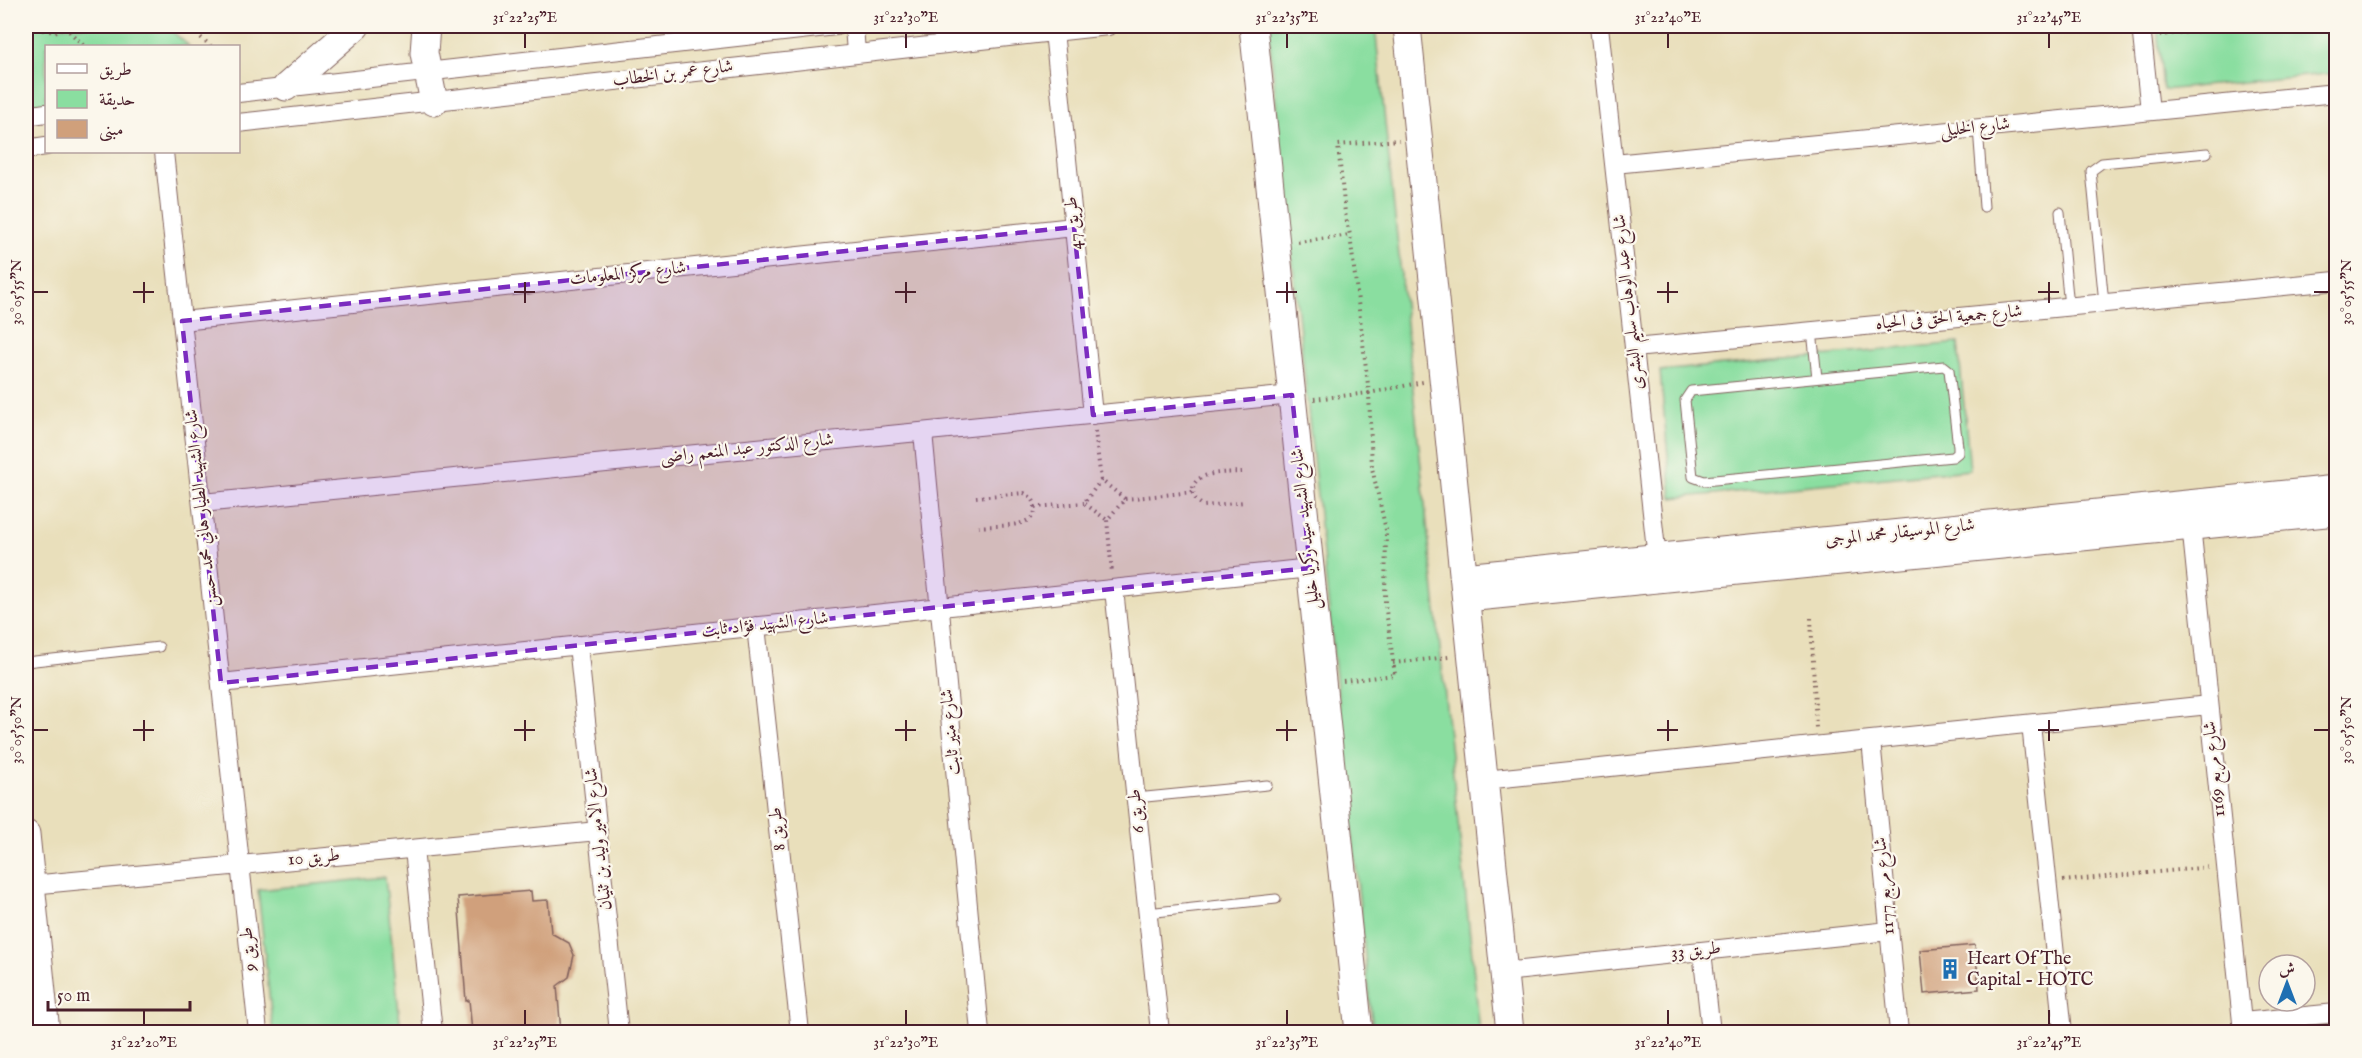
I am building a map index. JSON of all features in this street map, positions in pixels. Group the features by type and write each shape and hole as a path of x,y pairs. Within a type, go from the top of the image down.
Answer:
{"street":[{"path":"286,87 356,26"},
{"name":"شارع عمر بن الخطاب","path":"240,93 796,28 836,26"},
{"path":"854,26 856,52"},
{"name":"شارع عمر بن الخطاب","path":"240,123 856,52 1108,26"},
{"name":"شارع الشهيد سيد زكريا خليل","path":"1253,26 1359,1032"},
{"path":"1407,26 1510,1032"},
{"name":"شارع عبد الوهاب سليم البشرى","path":"1599,26 1658,568"},
{"path":"418,28 434,102"},
{"path":"796,28 798,59"},
{"name":"طريق 47","path":"1054,31 1094,415"},
{"path":"2141,31 2150,111"},
{"name":"شارع الخليلى","path":"1614,164 2337,93"},
{"path":"26,116 45,113"},
{"path":"26,149 45,146"},
{"name":"شارع الشهيد الطيار هاني محمد حسن","path":"164,153 241,865"},
{"name":"شارع مركز المعلومات","path":"182,321 1074,227"},
{"name":"شارع جمعية الحق فى الحياه","path":"1634,348 2337,281"},
{"name":"شارع الدكتور عبد المنعم راضى","path":"202,503 1094,415 1292,398"},
{"name":"شارع منير ثابت","path":"923,432 980,1032"},
{"name":"شارع الموسيقار محمد الموجى","path":"1465,587 2190,515 2337,489"},
{"name":"شارع الموسيقار محمد الموجى","path":"2190,515 2337,512"},
{"name":"شارع مربع 1169","path":"2190,515 2242,1027"},
{"name":"شارع الشهيد فؤاد ثابت","path":"221,683 1310,568"},
{"name":"طريق 6","path":"1114,589 1160,1032"},
{"name":"طريق 8","path":"756,626 800,1032"},
{"name":"شارع الامير وليد بن ثنيان","path":"578,645 620,1032"},
{"path":"1484,780 2209,705"},
{"path":"2031,724 2063,1032"},
{"name":"شارع مربع 1177","path":"1871,740 1899,1032"},
{"name":"طريق 10","path":"31,885 598,831"},
{"path":"26,834 46,1032"},
{"path":"414,849 434,1032"},
{"name":"طريق 9","path":"241,865 258,1032"},
{"name":"طريق 33","path":"1504,972 1889,930"},
{"path":"1702,951 1711,1032"},
{"path":"2242,1027 2337,1013"}],"lane":[{"path":"1978,128 1984,207"},
{"path":"2104,303 2091,171 2102,163 2207,153"},
{"path":"2060,212 2069,306"},
{"path":"1812,331 1817,378"},
{"path":"1947,367 1958,453 1950,458 1704,481 1693,477 1685,400 1688,393 1695,390 1817,378 1947,367"},
{"path":"26,662 159,647"},
{"path":"1136,798 1267,785"},
{"path":"1147,912 1276,899"}],"path":[{"path":"39,26 55,32 65,26 83,45"},
{"path":"187,26 210,45"},
{"path":"2141,31 2248,26"},
{"path":"1322,683 1395,675 1385,603 1386,530 1372,468 1369,393 1338,145 1419,138"},
{"path":"1276,244 1350,235"},
{"path":"1292,398 1369,393 1443,379"},
{"path":"1084,503 1101,480 1094,415"},
{"path":"1242,472 1202,476 1195,483 1193,492 1196,499 1204,506 1245,502"},
{"path":"1101,480 1125,499"},
{"path":"1114,589 1107,520 1125,499 1193,492"},
{"path":"975,497 1024,493 1033,500 1035,507 1033,516 1026,523 979,527"},
{"path":"1035,507 1084,503 1107,520"},
{"path":"1811,618 1816,746"},
{"path":"1393,663 1472,655"},
{"path":"2047,883 2224,866"}],"highlighted area":[{"path":"1074,227 1093,415 1292,395 1310,568 221,683 182,321"}],"green space":[{"path":"26,26 166,26 188,45 45,45 45,106 26,107"},
{"path":"1268,26 1375,26 1480,1032 1373,1032"},
{"path":"2157,26 2336,26 2336,73 2163,90"},
{"path":"1958,343 1970,470 1672,498 1660,371"},
{"path":"385,877 401,1032 273,1032 258,890"}],"building":[{"path":"531,891 532,901 548,900 551,933 569,943 574,955 569,977 557,986 561,1032 472,1032 469,1000 466,1001 458,897"},
{"name":"Heart Of The Capital - HOTC","path":"1975,945 1979,989 1924,994 1920,950"}],"place":[{"name":"Heart Of The Capital - HOTC","path":"1950,969"}]}
